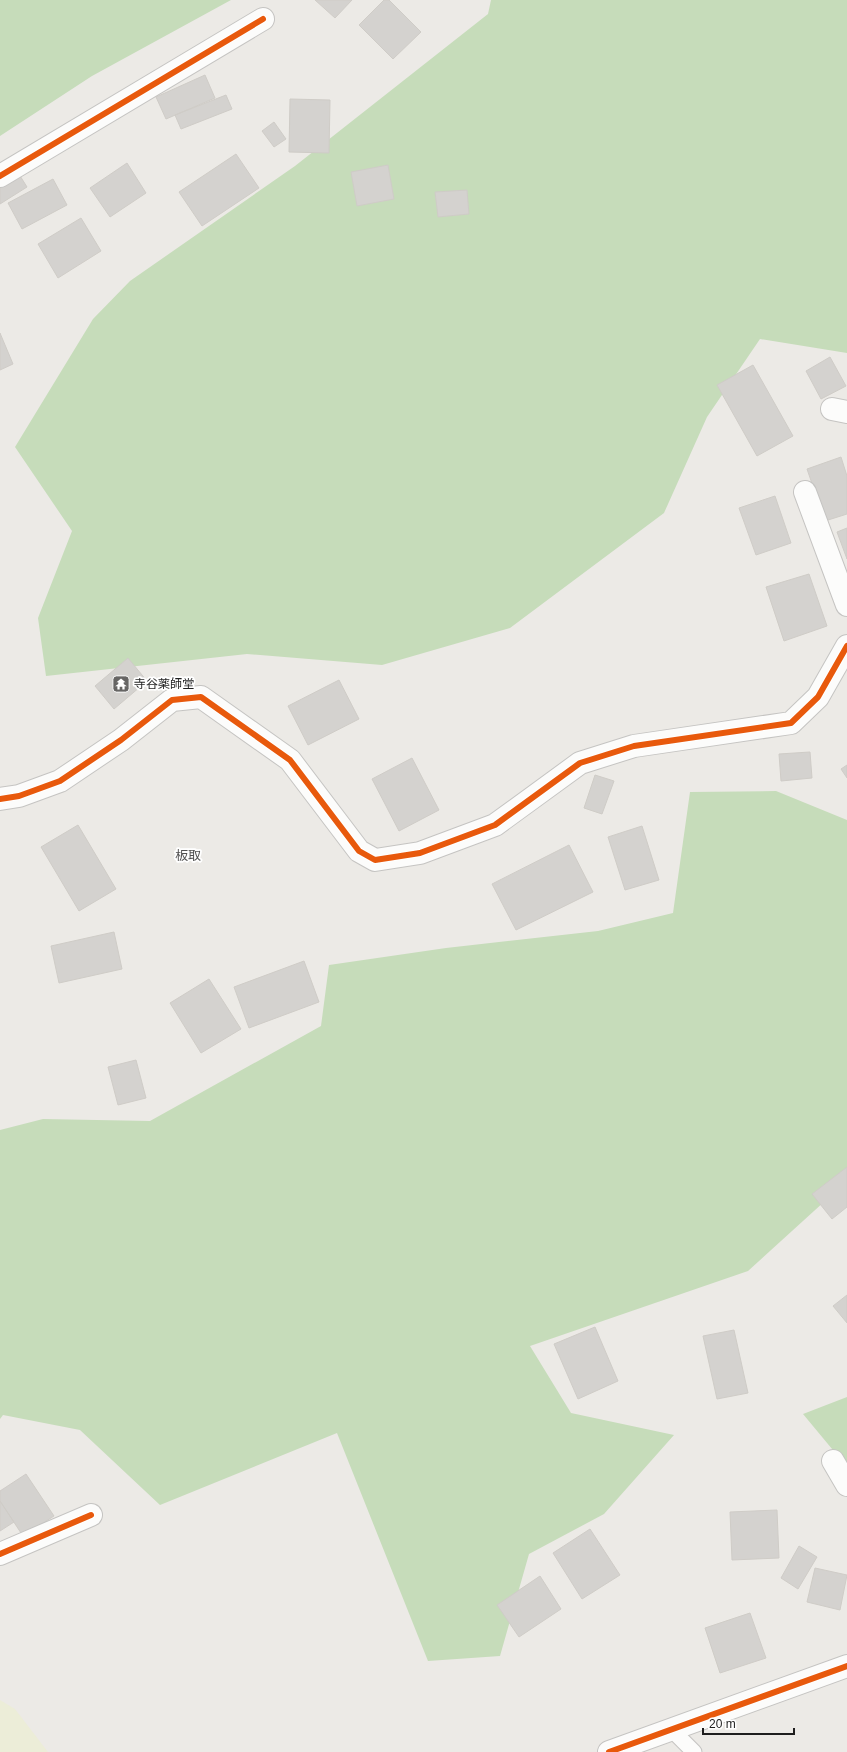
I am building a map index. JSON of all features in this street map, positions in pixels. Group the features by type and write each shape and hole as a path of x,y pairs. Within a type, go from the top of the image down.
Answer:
{"street":[{"path":"0,176 263,19"},
{"path":"805,492 847,605"},
{"path":"0,799 19,796 60,781 121,740 172,700 201,698 290,760 358,851 375,860 420,853 495,825 580,763 634,746 791,723 818,697 847,646"},
{"path":"832,1461 847,1486"},
{"path":"0,1554 91,1515"},
{"path":"609,1752 847,1666"}],"lane":[{"path":"671,1729 694,1752"}],"green space":[{"path":"0,0 231,0 92,76 0,136"},
{"path":"491,0 847,0 847,353 760,339 707,417 664,513 510,628 382,665 247,654 46,676 38,618 72,531 15,447 93,319 130,281 295,166 488,14"},
{"path":"776,791 847,820 847,1181 748,1271 530,1346 571,1413 674,1435 604,1514 529,1554 500,1656 428,1661 337,1433 160,1505 80,1430 3,1415 0,1419 0,1130 43,1119 150,1121 321,1026 329,965 446,948 598,931 673,913 690,792"},
{"path":"847,1397 847,1467 803,1414"},
{"path":"0,1700 15,1709 48,1752 0,1752"}],"building":[{"path":"315,0 352,0 335,18"},
{"path":"384,0 389,0 421,32 393,59 359,25"},
{"path":"205,75 215,98 166,119 156,97"},
{"path":"226,95 232,109 181,129 175,115"},
{"path":"290,99 330,100 329,153 289,152"},
{"path":"274,122 286,139 274,147 262,131"},
{"path":"236,154 259,188 202,226 179,192"},
{"path":"127,163 146,193 110,217 90,188"},
{"path":"388,165 394,199 357,206 351,172"},
{"path":"17,171 27,187 0,204 0,182"},
{"path":"53,179 67,205 22,229 8,203"},
{"path":"467,190 469,214 438,217 435,192"},
{"path":"81,218 101,251 58,278 38,244"},
{"path":"0,333 13,364 0,370"},
{"path":"830,357 846,386 821,399 806,371"},
{"path":"753,365 793,436 757,456 717,385"},
{"path":"841,457 847,476 847,514 825,521 807,469"},
{"path":"775,496 791,543 756,555 739,508"},
{"path":"847,528 847,559 837,532"},
{"path":"809,574 827,626 784,641 766,587"},
{"name":"寺谷薬師堂","path":"128,658 147,681 114,709 95,686"},
{"path":"339,680 359,719 308,745 288,706"},
{"path":"810,752 812,778 781,781 779,754"},
{"path":"412,758 439,810 399,831 372,779"},
{"path":"847,765 847,778 841,769"},
{"path":"595,775 614,781 602,814 584,808"},
{"path":"78,825 116,889 79,911 41,847"},
{"path":"642,826 659,880 625,890 608,837"},
{"path":"569,845 593,892 516,930 492,884"},
{"path":"114,932 122,969 59,983 51,946"},
{"path":"304,961 319,1002 249,1028 234,987"},
{"path":"209,979 241,1029 201,1053 170,1003"},
{"path":"136,1060 146,1098 118,1105 108,1067"},
{"path":"847,1167 847,1207 832,1219 812,1194"},
{"path":"847,1295 847,1323 833,1306"},
{"path":"595,1327 618,1381 578,1399 554,1344"},
{"path":"734,1330 748,1393 717,1399 703,1336"},
{"path":"26,1474 54,1516 23,1536 0,1501 0,1491"},
{"path":"0,1501 14,1522 0,1531"},
{"path":"777,1510 779,1558 732,1560 730,1512"},
{"path":"590,1529 620,1575 582,1599 553,1553"},
{"path":"799,1546 817,1557 798,1589 781,1578"},
{"path":"815,1568 847,1575 840,1610 807,1602"},
{"path":"540,1576 561,1609 519,1637 497,1605"},
{"path":"750,1613 766,1658 720,1673 705,1628"}],"cycle path":[{"path":"0,176 263,19"},
{"path":"0,799 19,796 60,781 121,740 172,700 201,697 290,760 359,851 375,860 420,853 495,825 580,763 634,746 791,723 818,697 847,646"},
{"path":"0,1554 91,1515"},
{"path":"609,1752 847,1666"}],"place":[{"name":"寺谷薬師堂","path":"121,684"}],"district":[{"name":"板取","path":"188,855"}]}
